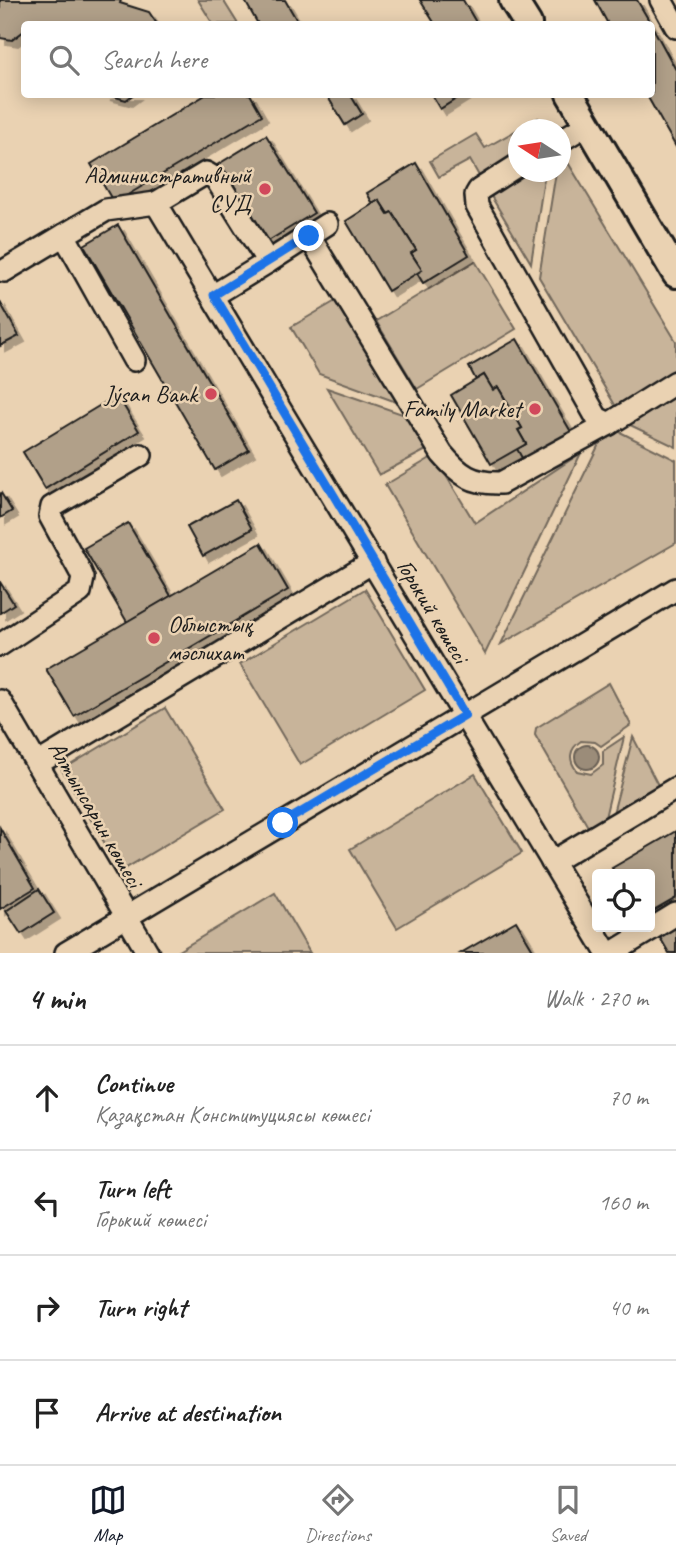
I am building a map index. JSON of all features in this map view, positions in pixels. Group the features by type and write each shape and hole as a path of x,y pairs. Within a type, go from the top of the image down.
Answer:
{"main road":[{"path":"513,0 526,21"},
{"path":"572,98 676,274"}],"street":[{"path":"661,0 676,27"},
{"path":"571,135 588,124"},
{"path":"508,172 479,190 476,195 477,206 597,418 609,424"},
{"path":"4,271 106,210 156,203 201,175 210,174 214,176 268,261"},
{"name":"Горький көшесі","path":"156,203 609,953"},
{"path":"214,295 327,223"},
{"path":"64,235 134,360"},
{"path":"309,236 437,446 454,468 483,484 501,484 609,424 676,382"},
{"path":"0,645 80,592 83,578 50,516 52,507 141,455"},
{"path":"37,764 373,562"},
{"path":"66,953 676,589"},
{"name":"Алтынсарин көшесі","path":"0,701 148,953"},
{"path":"552,862 676,788"},
{"path":"609,953 676,914"}],"shaded area":[{"path":"198,0 223,0 236,21 211,21"},
{"path":"476,134 485,148 508,135 508,165 482,181 470,160 439,177 430,161"},
{"path":"571,168 676,341 676,375 618,410 539,277 554,182 571,182"},
{"path":"508,180 508,182 543,182 531,263 488,191"},
{"path":"475,261 516,329 417,389 376,321"},
{"path":"339,299 402,404 319,374 291,327"},
{"path":"327,388 411,417 430,448 379,475"},
{"path":"676,390 676,447 626,423"},
{"path":"616,430 676,460 676,543 501,644 601,440"},
{"path":"581,453 485,654 385,485 434,456 475,523"},
{"path":"365,589 425,690 300,765 240,664"},
{"path":"609,683 631,725 601,746 595,742 581,741 571,755 577,771 591,774 603,765 603,751 624,737 603,826 591,832 535,735 536,728"},
{"path":"165,708 225,809 121,871 62,770"},
{"path":"633,737 661,791 611,821"},
{"path":"587,745 595,749 599,757 595,765 587,769 579,765 575,757 579,749"},
{"path":"475,774 522,853 397,928 350,849"},
{"path":"275,893 310,953 175,953"}],"building":[{"path":"0,0 121,0 120,3 149,12 155,21 21,21 21,33 12,40 0,38"},
{"path":"285,0 297,21 256,21 245,1"},
{"path":"420,0 463,0 475,21 433,21"},
{"path":"595,0 637,0 649,21 606,21"},
{"path":"655,32 676,70 676,147 648,98 655,98"},
{"path":"200,98 252,98 262,115 114,203 91,164"},
{"path":"328,98 352,98 362,114 345,125"},
{"path":"433,98 458,98 440,109"},
{"name":"Административный СУД","path":"266,135 314,213 265,243 217,165"},
{"path":"416,163 469,255 423,283 417,273 422,270 411,253 416,250 392,212 388,214 379,200 373,204 367,193"},
{"path":"379,200 388,214 392,212 416,250 411,253 422,270 388,291 346,221"},
{"path":"118,225 249,450 215,470 84,245"},
{"path":"0,302 19,336 0,346"},
{"name":"Family Мarket","path":"517,339 574,437 526,465 517,449 526,444 518,430 522,428 498,387 493,390 484,375 476,380 469,367"},
{"path":"484,375 493,390 498,387 522,428 518,430 526,444 491,464 451,395"},
{"path":"117,395 139,431 45,489 23,452"},
{"path":"0,494 12,511 0,518"},
{"path":"236,500 252,529 203,556 187,527"},
{"path":"128,523 171,596 127,622 84,548"},
{"name":"Облыстық мәслихат","path":"261,543 288,590 74,716 46,669"},
{"path":"0,582 14,604 0,613"},
{"path":"0,828 35,888 0,909"},
{"path":"676,831 676,898 655,910 655,869 612,868"},
{"path":"39,889 54,913 21,934 6,911"},
{"path":"676,917 676,953 669,953 655,929"},
{"path":"516,921 535,953 461,953"}],"place":[{"name":"Административный СУД","path":"265,189"},
{"name":"Jýsan Bank","path":"211,394"},
{"name":"Family Мarket","path":"535,409"},
{"name":"Облыстық мәслихат","path":"154,638"}],"route":[{"path":"283,823 465,715 214,295 309,236"}]}
